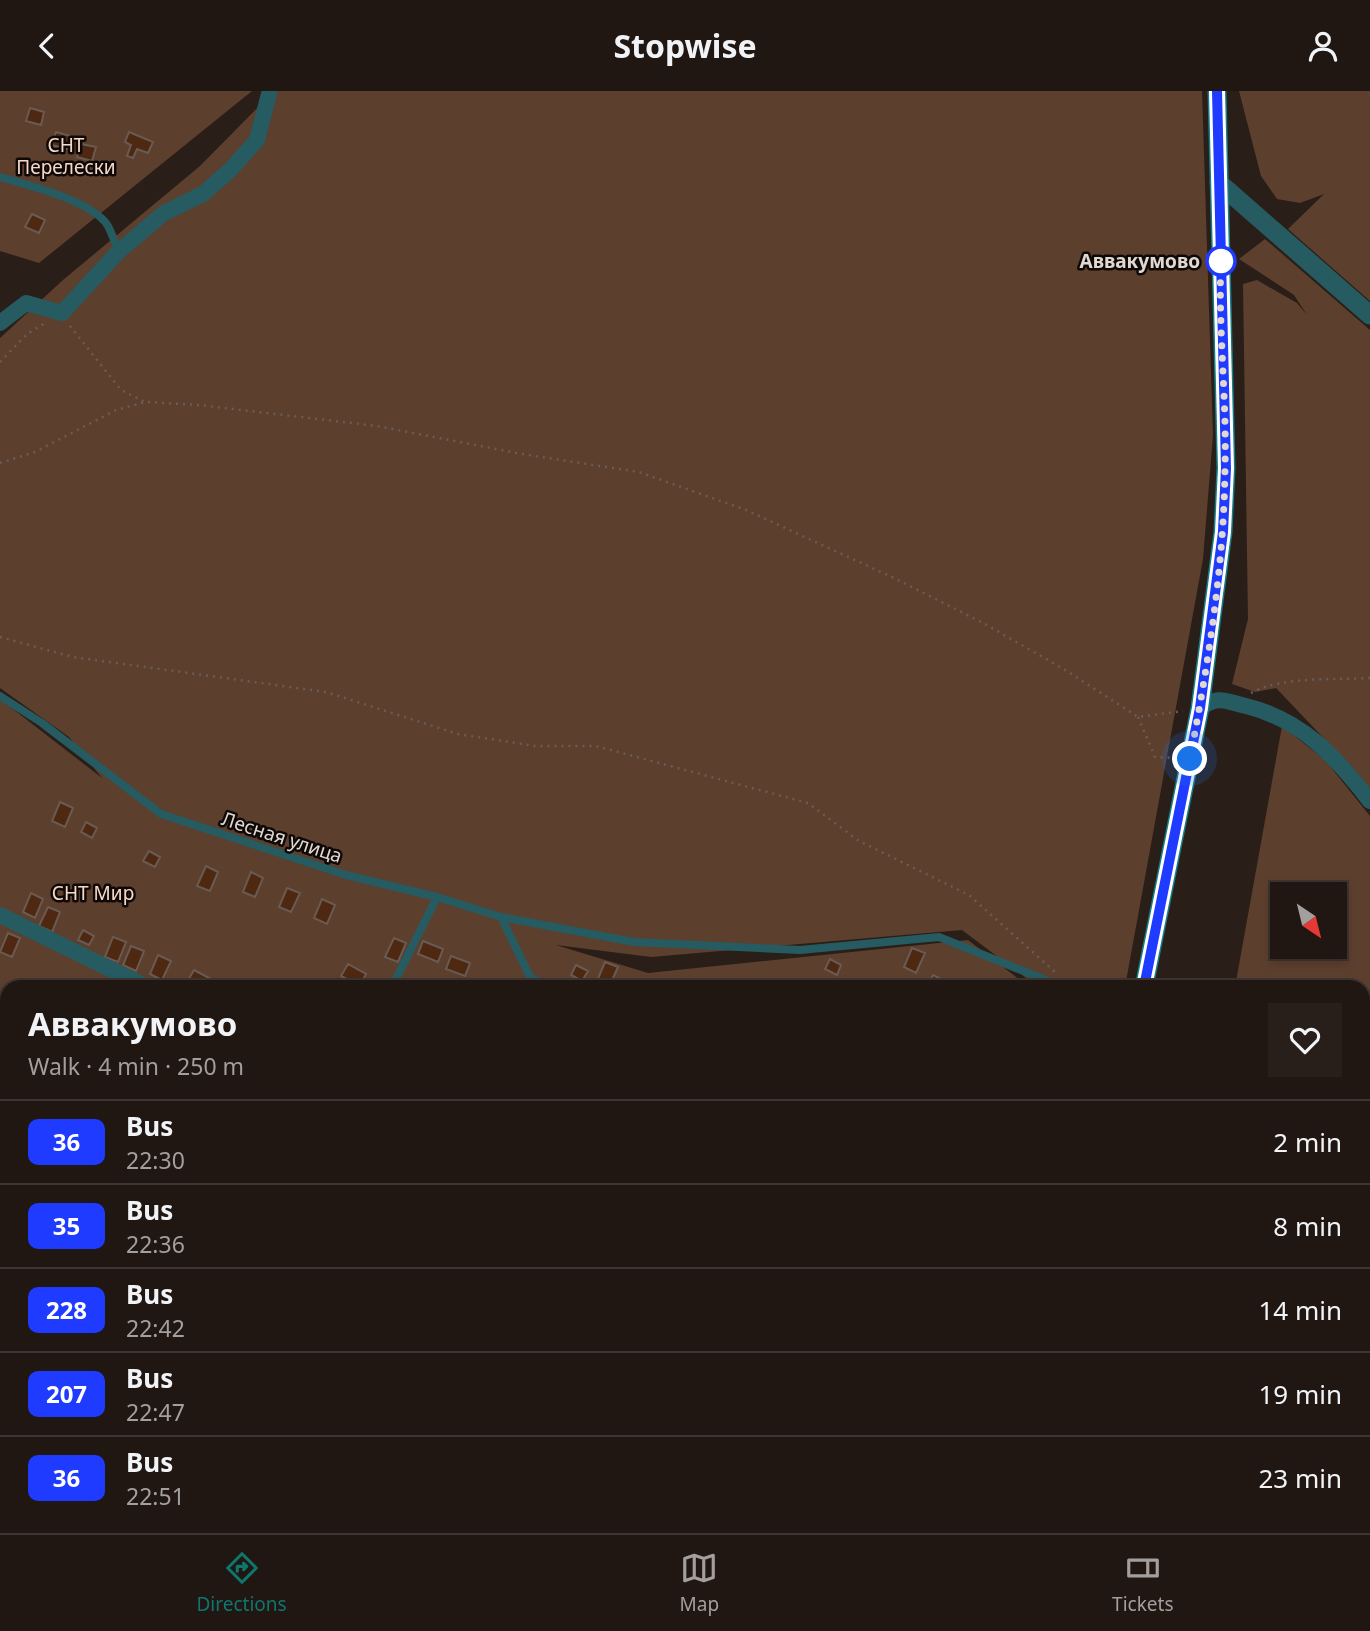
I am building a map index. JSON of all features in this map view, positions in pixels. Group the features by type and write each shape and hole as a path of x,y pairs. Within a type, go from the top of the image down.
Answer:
{"main road":[{"path":"1145,980 1200,708 1220,565 1225,479 1217,91"}],"street":[{"path":"0,323 26,303 62,313 119,251 164,213 203,194 230,170 257,140 267,92"},
{"path":"1219,183 1370,315"},
{"path":"1200,708 1213,700 1233,703 1282,718 1317,741 1370,801"},
{"path":"0,915 133,980"}],"lane":[{"path":"0,177 58,194 88,209 107,224 119,251"},
{"name":"Лесная улица","path":"0,696 42,723 161,814 346,875 437,897 501,917 634,942 800,950 939,937 1046,980"},
{"path":"396,980 437,897"},
{"path":"501,917 530,977 536,980"}],"path":[{"path":"0,362 27,334 62,313 89,352 121,390 146,402"},
{"path":"0,463 35,452 116,410 146,402 199,405 376,426 639,472 747,510 894,578 985,624 1138,717 1155,757 1190,759"},
{"path":"0,637 73,657 326,692 458,734 535,746 596,746 808,803 859,841 969,895 1060,977"},
{"path":"1233,703 1258,689 1288,683 1370,678"},
{"path":"1138,717 1200,708"}],"green space":[{"name":"СНТ Перелески","path":"0,91 252,91 39,263 0,251"},
{"name":"СНТ Мир","path":"274,91 1202,91 1213,435 1203,559 1126,980 1029,980 962,930 651,957 556,945 648,973 968,940 1020,980 0,980 0,699 102,778 69,737 0,688 0,338 63,280 200,166"},
{"path":"1239,91 1370,91 1370,301 1288,229 1324,194 1300,203 1277,199 1261,176"},
{"path":"1265,239 1370,330 1370,790 1276,688 1255,692 1232,684 1248,619 1243,284 1257,280 1297,303 1307,315 1294,295 1239,259"},
{"path":"1282,726 1325,760 1370,816 1370,980 1236,980"}],"building":[{"path":"30,108 44,112 41,125 26,121"},
{"path":"56,132 70,136 67,149 52,145"},
{"path":"129,132 153,142 148,153 137,149 133,158 127,156 131,145 125,142"},
{"path":"81,144 96,147 92,161 77,157"},
{"path":"32,214 45,220 39,233 25,227"},
{"path":"60,802 73,808 65,827 52,821"},
{"path":"86,822 97,828 92,838 81,832"},
{"path":"149,851 160,857 155,867 143,861"},
{"path":"206,866 218,872 210,891 197,886"},
{"path":"251,872 263,878 255,897 243,892"},
{"path":"287,888 300,893 291,912 279,907"},
{"path":"31,893 43,899 35,918 23,912"},
{"path":"322,899 335,905 327,924 314,918"},
{"path":"48,907 60,912 52,932 39,926"},
{"path":"83,930 94,936 89,945 78,940"},
{"path":"8,933 20,938 12,957 0,952"},
{"path":"113,937 126,942 118,962 105,957"},
{"path":"394,938 406,943 398,962 385,957"},
{"path":"423,941 443,949 438,962 418,954"},
{"path":"131,946 144,951 136,971 123,965"},
{"path":"912,948 925,953 916,973 904,967"},
{"path":"158,955 171,961 162,980 150,974"},
{"path":"451,956 470,963 465,976 446,969"},
{"path":"830,959 841,965 837,975 825,969"},
{"path":"605,962 618,967 612,980 597,980"},
{"path":"348,964 366,974 363,980 349,980 341,976"},
{"path":"576,965 588,971 583,980 571,975"},
{"path":"194,970 211,979 210,980 188,980"},
{"path":"933,975 943,980 930,980"}],"bus line":[{"name":"36","path":"1145,980 1200,708 1223,532 1226,468 1217,91"}],"place":[{"name":"Аввакумово","path":"1221,261"}],"route":[{"path":"1190,759 1200,708 1223,532 1226,468 1221,261"}]}
